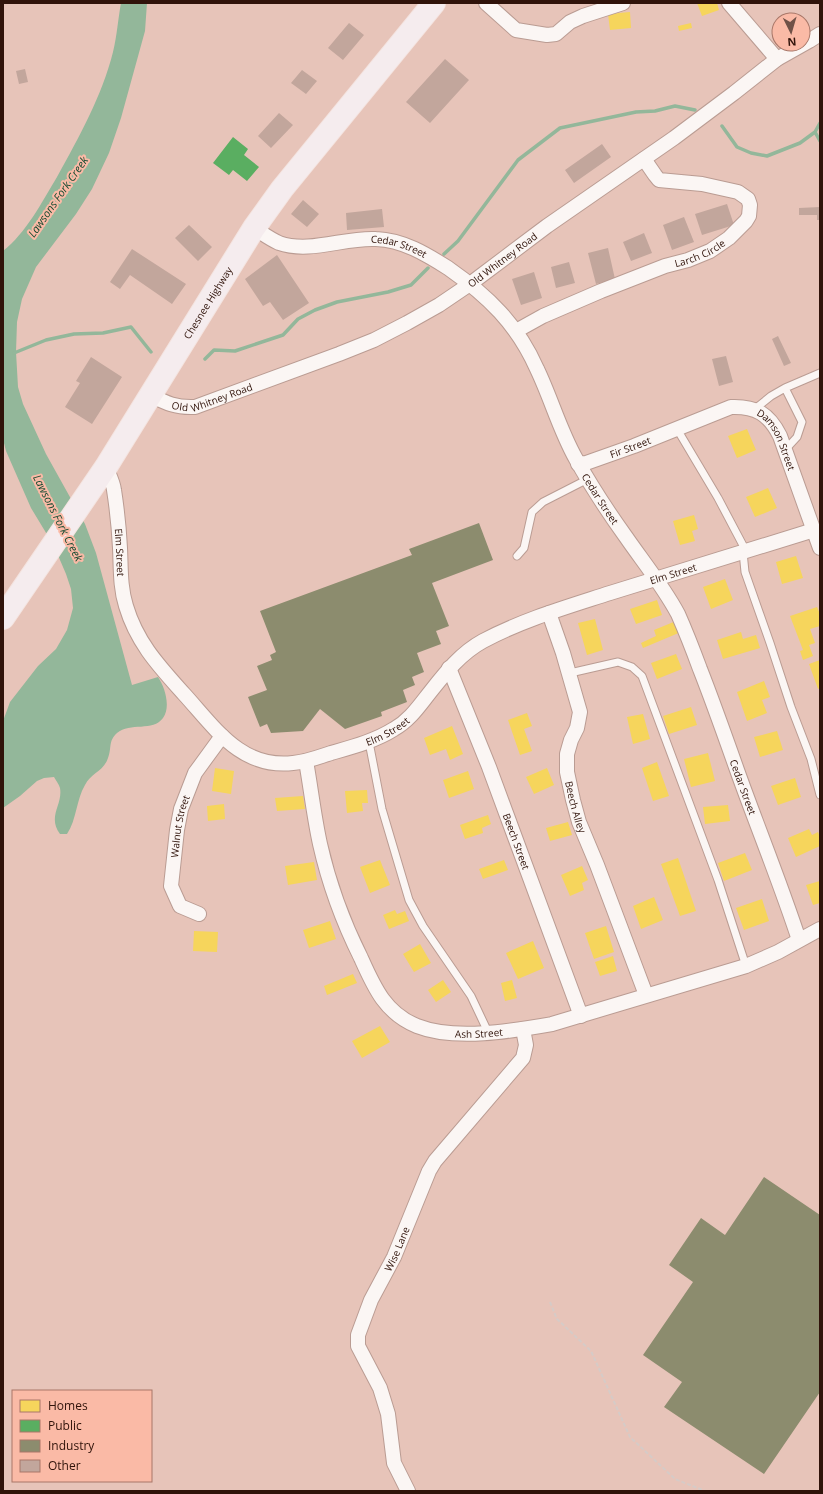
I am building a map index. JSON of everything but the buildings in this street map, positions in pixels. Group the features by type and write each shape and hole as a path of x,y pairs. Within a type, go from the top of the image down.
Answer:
{"main road":[{"name":"Chesnee Highway","path":"6,614 106,467 254,228 282,189 434,3"}],"street":[{"path":"486,3 516,30 546,36 556,34 570,22 583,16 623,3"},
{"path":"729,3 776,59"},
{"name":"Old Whitney Road","path":"150,395 168,404 181,408 208,404 374,340 407,323 439,305 470,284 547,226 644,159 728,98 776,59 820,34"},
{"name":"Larch Circle","path":"516,331 543,316 601,291 665,266 688,260 710,251 729,238 749,216 750,204 748,199 738,192 702,184 660,180 644,159"},
{"name":"Cedar Street","path":"254,228 279,243 300,247 362,239 377,239 407,245 421,252 470,284 497,307 516,331 538,370 570,449 578,464 626,538 657,578 686,631 799,940"},
{"name":"Damson Street","path":"679,428 720,410 731,407 743,406 755,409 766,416 774,424 785,450 817,529 820,548"},
{"name":"Fir Street","path":"578,464 607,456 679,428"},
{"name":"Elm Street","path":"106,467 114,488 120,547 121,587 132,624 141,641 152,657 222,736 239,750 259,760 282,764 306,761 369,742 392,731 405,722 415,712 449,668 459,658 482,641 549,613 817,529"},
{"name":"Beech Alley","path":"549,613 570,673 580,712 577,728 571,740 568,754 567,772 573,800 579,822 597,865 646,995"},
{"name":"Beech Street","path":"449,668 489,767 581,1016"},
{"name":"Walnut Street","path":"199,914 180,906 172,886 177,830 181,808 195,774 222,736"},
{"name":"Ash Street","path":"306,761 320,844 330,881 356,949 377,993 387,1006 416,1026 432,1031 450,1033 523,1029 552,1024 746,966 778,952 820,929"},
{"name":"Wise Lane","path":"408,1491 394,1463 388,1414 380,1388 358,1346 358,1335 371,1300 394,1257 420,1196 425,1179 435,1161 523,1058 526,1045 523,1029"}],"lane":[{"path":"755,409 771,396 785,388 820,373"},
{"path":"785,388 802,422 797,437 785,450"},
{"path":"679,428 718,498 745,552 745,572 791,707 811,759 820,795"},
{"path":"517,556 524,548 532,512 543,502 588,479"},
{"path":"570,673 618,662 632,667 642,676 718,880 746,966"},
{"path":"369,742 382,810 409,900 423,926 471,996 488,1032"}],"path":[{"path":"550,1302 557,1319 591,1351 630,1437 675,1479 705,1491"}],"water":[{"name":"Lawsons Fork Creek","path":"121,3 147,3 145,31 121,118 109,153 92,189 76,214 36,267 22,299 17,322 16,352 18,387 23,404 46,454 85,524 96,553 132,685 158,677 165,691 167,708 163,718 159,722 153,725 128,728 122,730 114,736 104,766 88,781 82,791 73,822 67,834 60,834 56,828 55,816 60,788 54,777 44,778 37,781 3,808 3,721 10,702 38,666 56,649 67,630 73,608 71,589 66,574 54,546 31,508 6,451 3,439 3,251 19,235 39,207 57,177 89,116 103,84 113,52"}],"waterway":[{"path":"444,254 458,241 518,160 560,128 636,112 655,111 675,106 695,110"},
{"path":"722,126 737,147 751,153 767,156 800,143 815,132 820,123"},
{"path":"815,132 820,141"},
{"path":"205,359 214,350 235,351 283,335 298,319 315,310 337,302 388,292 411,285 428,268"},
{"path":"14,353 46,340 74,334 103,333 131,327 151,352"}]}
